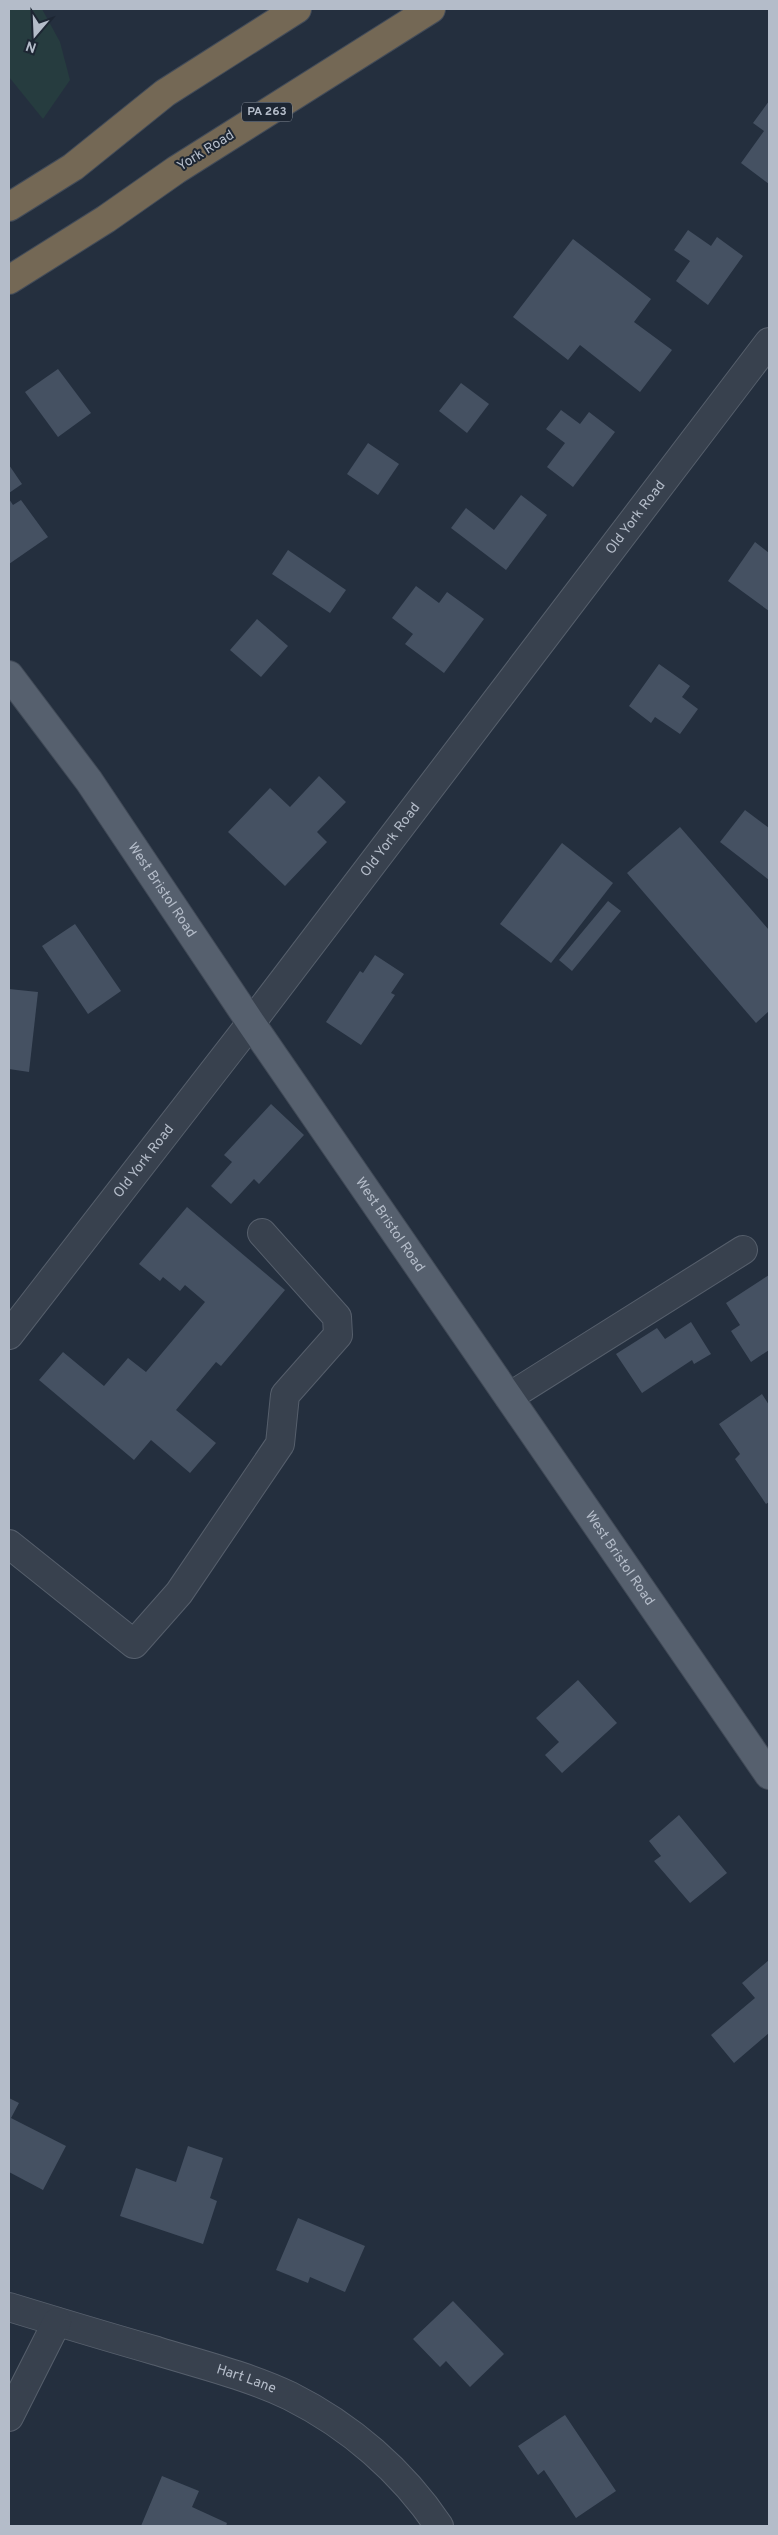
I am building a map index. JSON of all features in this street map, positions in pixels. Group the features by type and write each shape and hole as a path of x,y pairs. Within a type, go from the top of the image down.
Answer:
{"highway":[{"path":"9,207 73,167 164,92 297,9"},
{"name":"York Road","path":"9,280 106,219 176,170 431,9"}],"main road":[{"name":"West Bristol Road","path":"9,674 88,781 251,1023 769,1775"}],"street":[{"name":"Old York Road","path":"9,1335 251,1023 769,342"},
{"path":"9,1544 134,1644 179,1593 280,1444 286,1395 338,1335 337,1318 262,1233"},
{"path":"509,1397 743,1250"},
{"name":"Hart Lane","path":"9,2307 240,2376 290,2396 336,2423 388,2464 424,2503 439,2526"},
{"path":"9,2417 57,2322"}],"green space":[{"path":"9,9 42,9 60,42 70,80 43,119 9,77"}],"building":[{"path":"769,101 769,184 741,163 764,131 753,123"},
{"path":"688,230 711,246 717,237 743,256 708,305 676,281 690,261 674,250"},
{"path":"573,239 651,299 634,322 672,350 640,392 580,345 568,360 513,317"},
{"path":"58,369 91,413 58,437 25,392"},
{"path":"461,383 489,404 467,433 439,411"},
{"path":"561,410 580,424 589,412 615,432 573,487 547,467 565,443 546,429"},
{"path":"368,443 399,464 378,495 347,474"},
{"path":"9,465 22,484 9,493"},
{"path":"521,495 547,515 506,570 451,528 466,508 494,530"},
{"path":"9,499 13,505 21,500 48,537 9,564"},
{"path":"755,542 769,553 769,611 728,581"},
{"path":"288,550 346,590 330,613 272,574"},
{"path":"416,586 439,603 447,592 484,619 444,673 405,644 413,634 392,618"},
{"path":"257,619 288,646 261,677 230,650"},
{"path":"659,664 690,686 682,697 698,709 680,734 655,717 651,723 629,706"},
{"path":"319,776 346,802 317,832 327,842 285,886 228,832 270,788 290,807"},
{"path":"745,810 769,828 769,880 720,842"},
{"path":"680,827 769,930 769,1011 756,1023 627,873"},
{"path":"562,843 613,883 551,963 500,924"},
{"path":"608,901 621,911 572,971 559,960"},
{"path":"75,924 121,991 88,1014 42,946"},
{"path":"375,955 404,974 391,993 395,995 361,1045 326,1022 360,971 363,973"},
{"path":"9,989 38,992 29,1072 9,1069"},
{"path":"271,1104 304,1135 259,1184 254,1179 231,1204 211,1186 232,1162 224,1155"},
{"path":"187,1207 285,1290 221,1366 216,1362 176,1410 216,1443 190,1473 151,1440 134,1460 39,1380 63,1352 104,1386 128,1358 146,1372 205,1302 185,1285 180,1291 163,1277 160,1281 139,1264"},
{"path":"769,1275 769,1350 751,1362 731,1331 740,1325 726,1303"},
{"path":"691,1322 711,1354 694,1364 692,1360 642,1393 616,1354 657,1328 665,1339"},
{"path":"762,1394 769,1405 769,1502 766,1504 735,1459 740,1454 719,1424"},
{"path":"578,1680 617,1723 562,1773 545,1755 559,1742 536,1718"},
{"path":"679,1815 727,1873 690,1903 654,1861 661,1856 649,1841"},
{"path":"769,1960 769,2033 734,2063 711,2035 755,1998 742,1983"},
{"path":"9,2098 19,2103 11,2118 66,2146 43,2190 9,2172"},
{"path":"188,2146 223,2158 210,2198 217,2201 203,2244 120,2216 136,2168 176,2182"},
{"path":"298,2218 365,2246 345,2292 310,2277 308,2283 276,2270"},
{"path":"453,2301 504,2354 470,2387 446,2361 440,2367 413,2339"},
{"path":"565,2415 616,2491 576,2518 544,2470 538,2475 518,2446"},
{"path":"162,2476 199,2491 192,2507 227,2523 226,2526 141,2526"}]}
